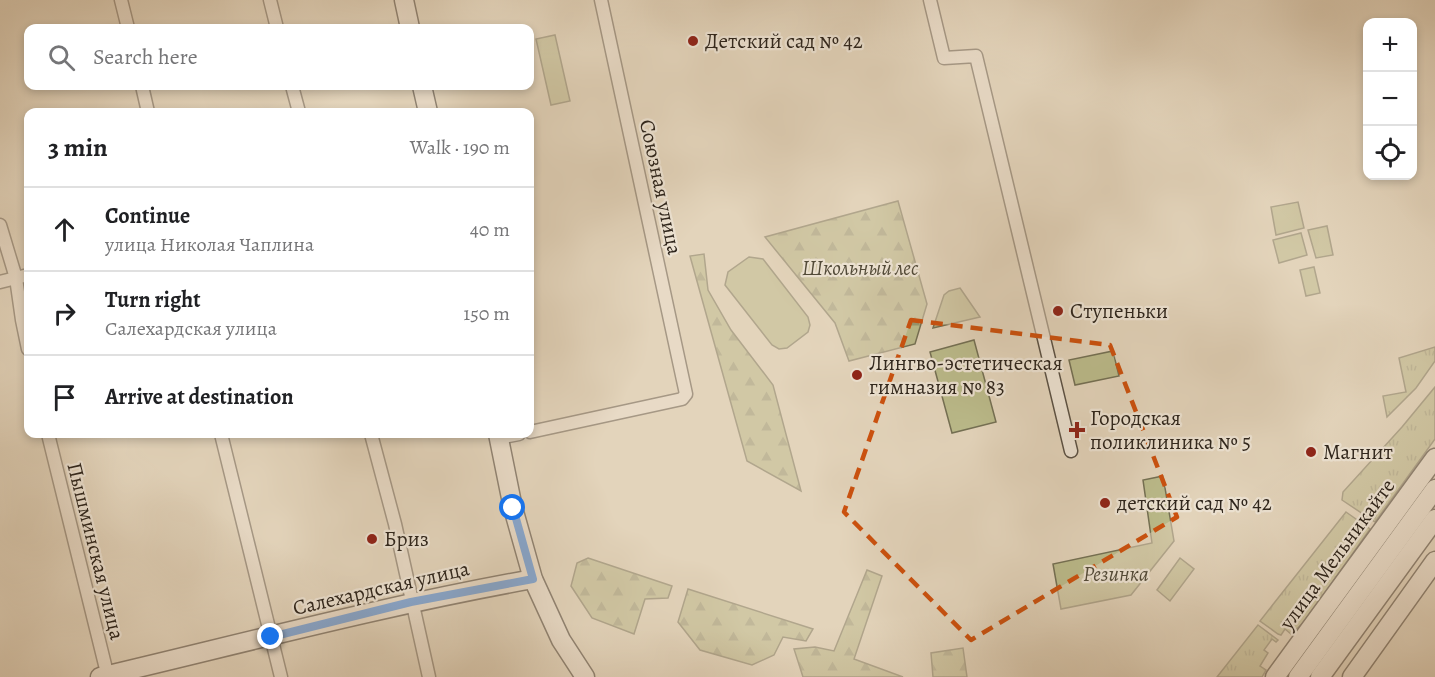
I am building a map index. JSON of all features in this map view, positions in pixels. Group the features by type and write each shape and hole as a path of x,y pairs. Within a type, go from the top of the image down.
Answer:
{"main road":[{"path":"404,0 409,24"},
{"path":"424,90 427,108"},
{"path":"498,438 513,508 533,579 561,640 585,677"},
{"name":"улица Мельникайте","path":"1275,677 1435,458"},
{"path":"1298,677 1435,489"},
{"path":"1320,677 1435,519"},
{"path":"1352,677 1435,561"},
{"name":"Салехардская улица","path":"105,676 411,602 533,579"}],"street":[{"path":"121,0 127,24"},
{"path":"270,0 276,24"},
{"name":"Союзная улица","path":"534,431 682,399 686,394 601,0"},
{"path":"930,0 945,58 976,56 1071,451"},
{"path":"143,90 147,108"},
{"path":"293,90 298,108"},
{"path":"0,225 22,277 24,330"},
{"path":"0,282 22,277"},
{"name":"Пышминская улица","path":"49,438 105,676"},
{"path":"222,438 280,677"},
{"path":"372,438 395,524 429,677"}],"highlighted area":[{"path":"911,320 1110,345 1177,517 971,640 844,512"}],"green space":[{"path":"555,35 570,101 551,105 536,39"},
{"name":"Школьный лес","path":"898,201 927,304 915,344 849,361 835,323 765,237"},
{"path":"1298,202 1304,228 1276,235 1271,207"},
{"path":"1327,226 1333,255 1316,258 1308,230"},
{"path":"1301,233 1307,255 1279,263 1273,240"},
{"path":"704,254 708,290 731,330 773,385 801,491 747,461 690,256"},
{"path":"749,257 763,259 808,317 810,325 808,332 787,348 779,349 772,345 725,285 728,272"},
{"path":"1314,267 1320,293 1306,296 1300,270"},
{"path":"960,288 980,317 933,328 944,295"},
{"path":"974,340 996,422 952,433 930,352"},
{"path":"1435,347 1435,361 1416,388 1387,417 1383,396 1406,392 1399,358"},
{"path":"1113,351 1119,376 1075,385 1069,360"},
{"path":"1435,387 1435,439 1375,522 1342,500 1343,492"},
{"name":"Резинка","path":"1163,476 1174,541 1131,595 1061,609 1053,564 1152,543 1143,480"},
{"path":"1346,512 1370,529 1305,621 1291,634 1285,629 1281,635 1278,634 1260,621"},
{"path":"588,558 672,586 668,598 645,599 634,634 592,618 571,586 577,563"},
{"path":"1180,558 1194,569 1170,601 1157,590"},
{"path":"867,570 882,576 854,659 903,677 803,677 794,649 815,647 834,651"},
{"path":"688,589 813,629 806,641 783,637 774,655 752,665 700,650 678,622"},
{"path":"1258,625 1278,640 1276,642 1272,639 1264,650 1268,653 1260,666 1266,670 1262,677 1217,677"},
{"path":"963,648 967,677 933,677 931,653"}],"place":[{"name":"Детский сад № 42","path":"693,41"},
{"name":"Ступеньки","path":"1058,311"},
{"name":"Лингво-эстетическая гимназия № 83","path":"857,375"},
{"name":"Городская поликлиника № 5","path":"1077,430"},
{"name":"Магнит","path":"1311,452"},
{"name":"детский сад № 42","path":"1105,503"},
{"name":"Бриз","path":"372,539"}],"route":[{"path":"271,637 411,602 533,579 513,508"}]}
